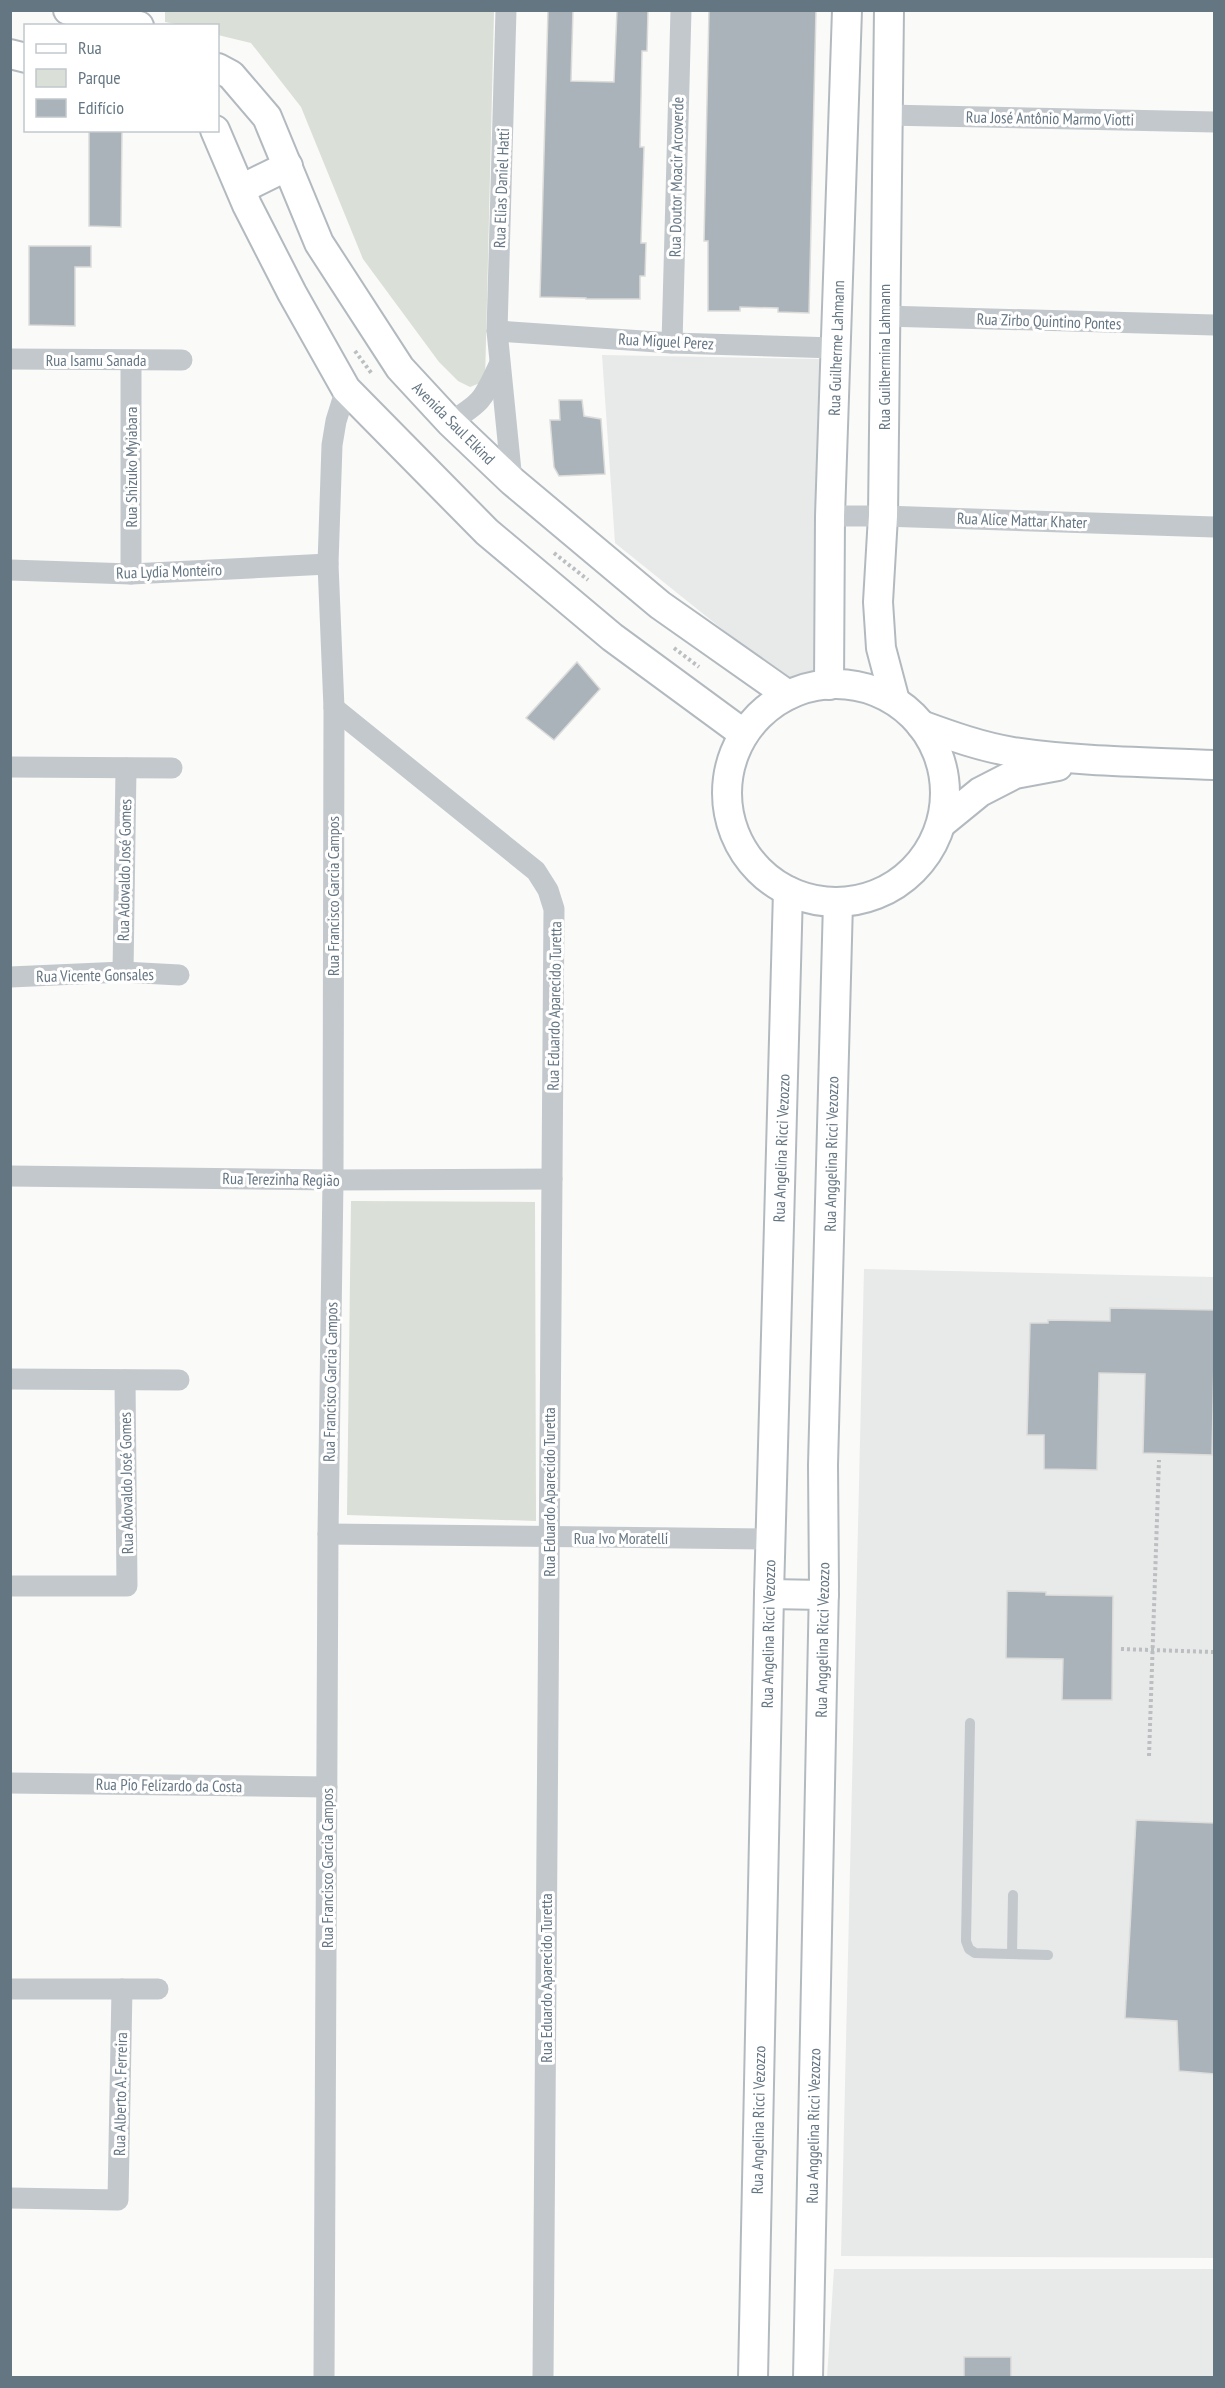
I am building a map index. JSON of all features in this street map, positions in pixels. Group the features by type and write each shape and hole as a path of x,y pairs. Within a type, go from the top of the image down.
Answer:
{"main road":[{"path":"68,10 130,24"},
{"name":"Rua Guilherme Lahmann","path":"829,685 830,516 847,10"},
{"name":"Rua Guilhermina Lahmann","path":"889,10 883,516 879,613 881,648 895,701"},
{"name":"Avenida Saul Elkind","path":"219,69 231,75 267,117 320,243 400,368 450,422 512,482 660,605 788,695"},
{"path":"217,132 246,205 346,389 487,532 612,637 744,734"},
{"path":"241,189 288,166"},
{"path":"829,685 863,688 895,701 921,725 939,755 946,789 942,823 927,855 903,880 872,896 838,902 812,900 788,891 762,874 743,850 730,822 727,792 731,761 744,734 756,718 788,695 808,688 829,685"},
{"path":"921,725 1012,752 1090,760 1215,765"},
{"path":"942,823 980,792 1015,774 1090,760"},
{"name":"Rua Angelina Ricci Vezozzo","path":"753,2378 770,1539 788,891"},
{"name":"Rua Anggelina Ricci Vezozzo","path":"808,2378 824,1595 823,1466 838,902"},
{"path":"769,1594 824,1595"}],"street":[{"name":"Rua Elias Daniel Hatti","path":"506,10 497,331 512,482"},
{"name":"Rua Doutor Moacir Arcoverde","path":"672,343 681,10"},
{"name":"Rua José Antônio Marmo Viotti","path":"886,115 1215,122"},
{"name":"Rua Zirbo Quintino Pontes","path":"884,316 1215,325"},
{"name":"Rua Miguel Perez","path":"497,331 672,343 836,348"},
{"name":"Rua Isamu Sanada","path":"10,360 182,360"},
{"name":"Rua Shizuko Myiabara","path":"131,361 131,574"},
{"path":"450,422 474,408 483,398 500,364"},
{"name":"Rua Francisco Garcia Campos","path":"324,2378 328,1534 333,1180 334,708 328,564 332,445 336,421 346,389"},
{"name":"Rua Alice Mattar Khater","path":"830,516 1215,527"},
{"name":"Rua Lydia Monteiro","path":"10,570 131,574 328,564"},
{"name":"Rua Eduardo Aparecido Turetta","path":"334,708 536,871 548,890 555,909 543,2378"},
{"path":"10,767 172,768"},
{"name":"Rua Adovaldo José Gomes","path":"123,972 126,768"},
{"name":"Rua Vicente Gonsales","path":"10,977 123,972 179,975"},
{"name":"Rua Terezinha Região","path":"10,1176 333,1180 552,1179"},
{"path":"10,1378 179,1380"},
{"name":"Rua Adovaldo José Gomes","path":"10,1586 127,1586 125,1380"},
{"name":"Rua Ivo Moratelli","path":"328,1534 770,1539"},
{"name":"Rua Pio Felizardo da Costa","path":"10,1784 327,1787"},
{"path":"10,1989 158,1989"},
{"name":"Rua Alberto A. Ferreira","path":"10,2198 118,2200 122,1989"}],"lane":[{"path":"970,1723 966,1941 969,1949 975,1953 1048,1955"},
{"path":"1012,1953 1013,1895"}],"path":[{"path":"1149,1756 1159,1460"},
{"path":"1121,1649 1214,1652"}],"shaded area":[{"path":"602,355 821,359 819,679 788,682 615,543"},
{"path":"864,1269 1214,1277 1214,2258 841,2256"},
{"path":"834,2269 1214,2269 1214,2377 827,2378"}],"green space":[{"path":"165,11 494,11 485,381 470,387 458,381 439,362 363,259 301,107 251,43 219,35 219,24 165,22"},
{"path":"351,1201 535,1202 536,1521 347,1515"}],"building":[{"path":"548,10 573,10 571,81 614,82 617,10 648,10 647,51 642,51 640,147 644,147 641,243 646,243 645,276 640,276 640,299 540,297"},
{"path":"709,10 816,10 809,313 778,312 778,308 740,307 740,311 708,311 708,241 704,241"},
{"path":"89,132 122,132 121,227 89,226"},
{"path":"29,246 91,246 91,267 75,267 75,326 29,325"},
{"path":"559,400 582,400 584,416 601,419 605,474 559,476 554,467 550,420 560,420"},
{"path":"577,662 600,689 554,740 526,718"},
{"path":"1110,1308 1215,1310 1212,1455 1143,1453 1145,1374 1099,1373 1097,1470 1044,1469 1044,1435 1027,1435 1030,1323 1048,1323 1048,1320 1110,1321"},
{"path":"1007,1591 1046,1592 1046,1595 1113,1596 1112,1700 1062,1700 1063,1659 1006,1658"},
{"path":"1136,1820 1215,1823 1215,2074 1179,2071 1177,2021 1125,2018"},
{"path":"964,2357 1011,2357 1011,2378 964,2378"}]}
